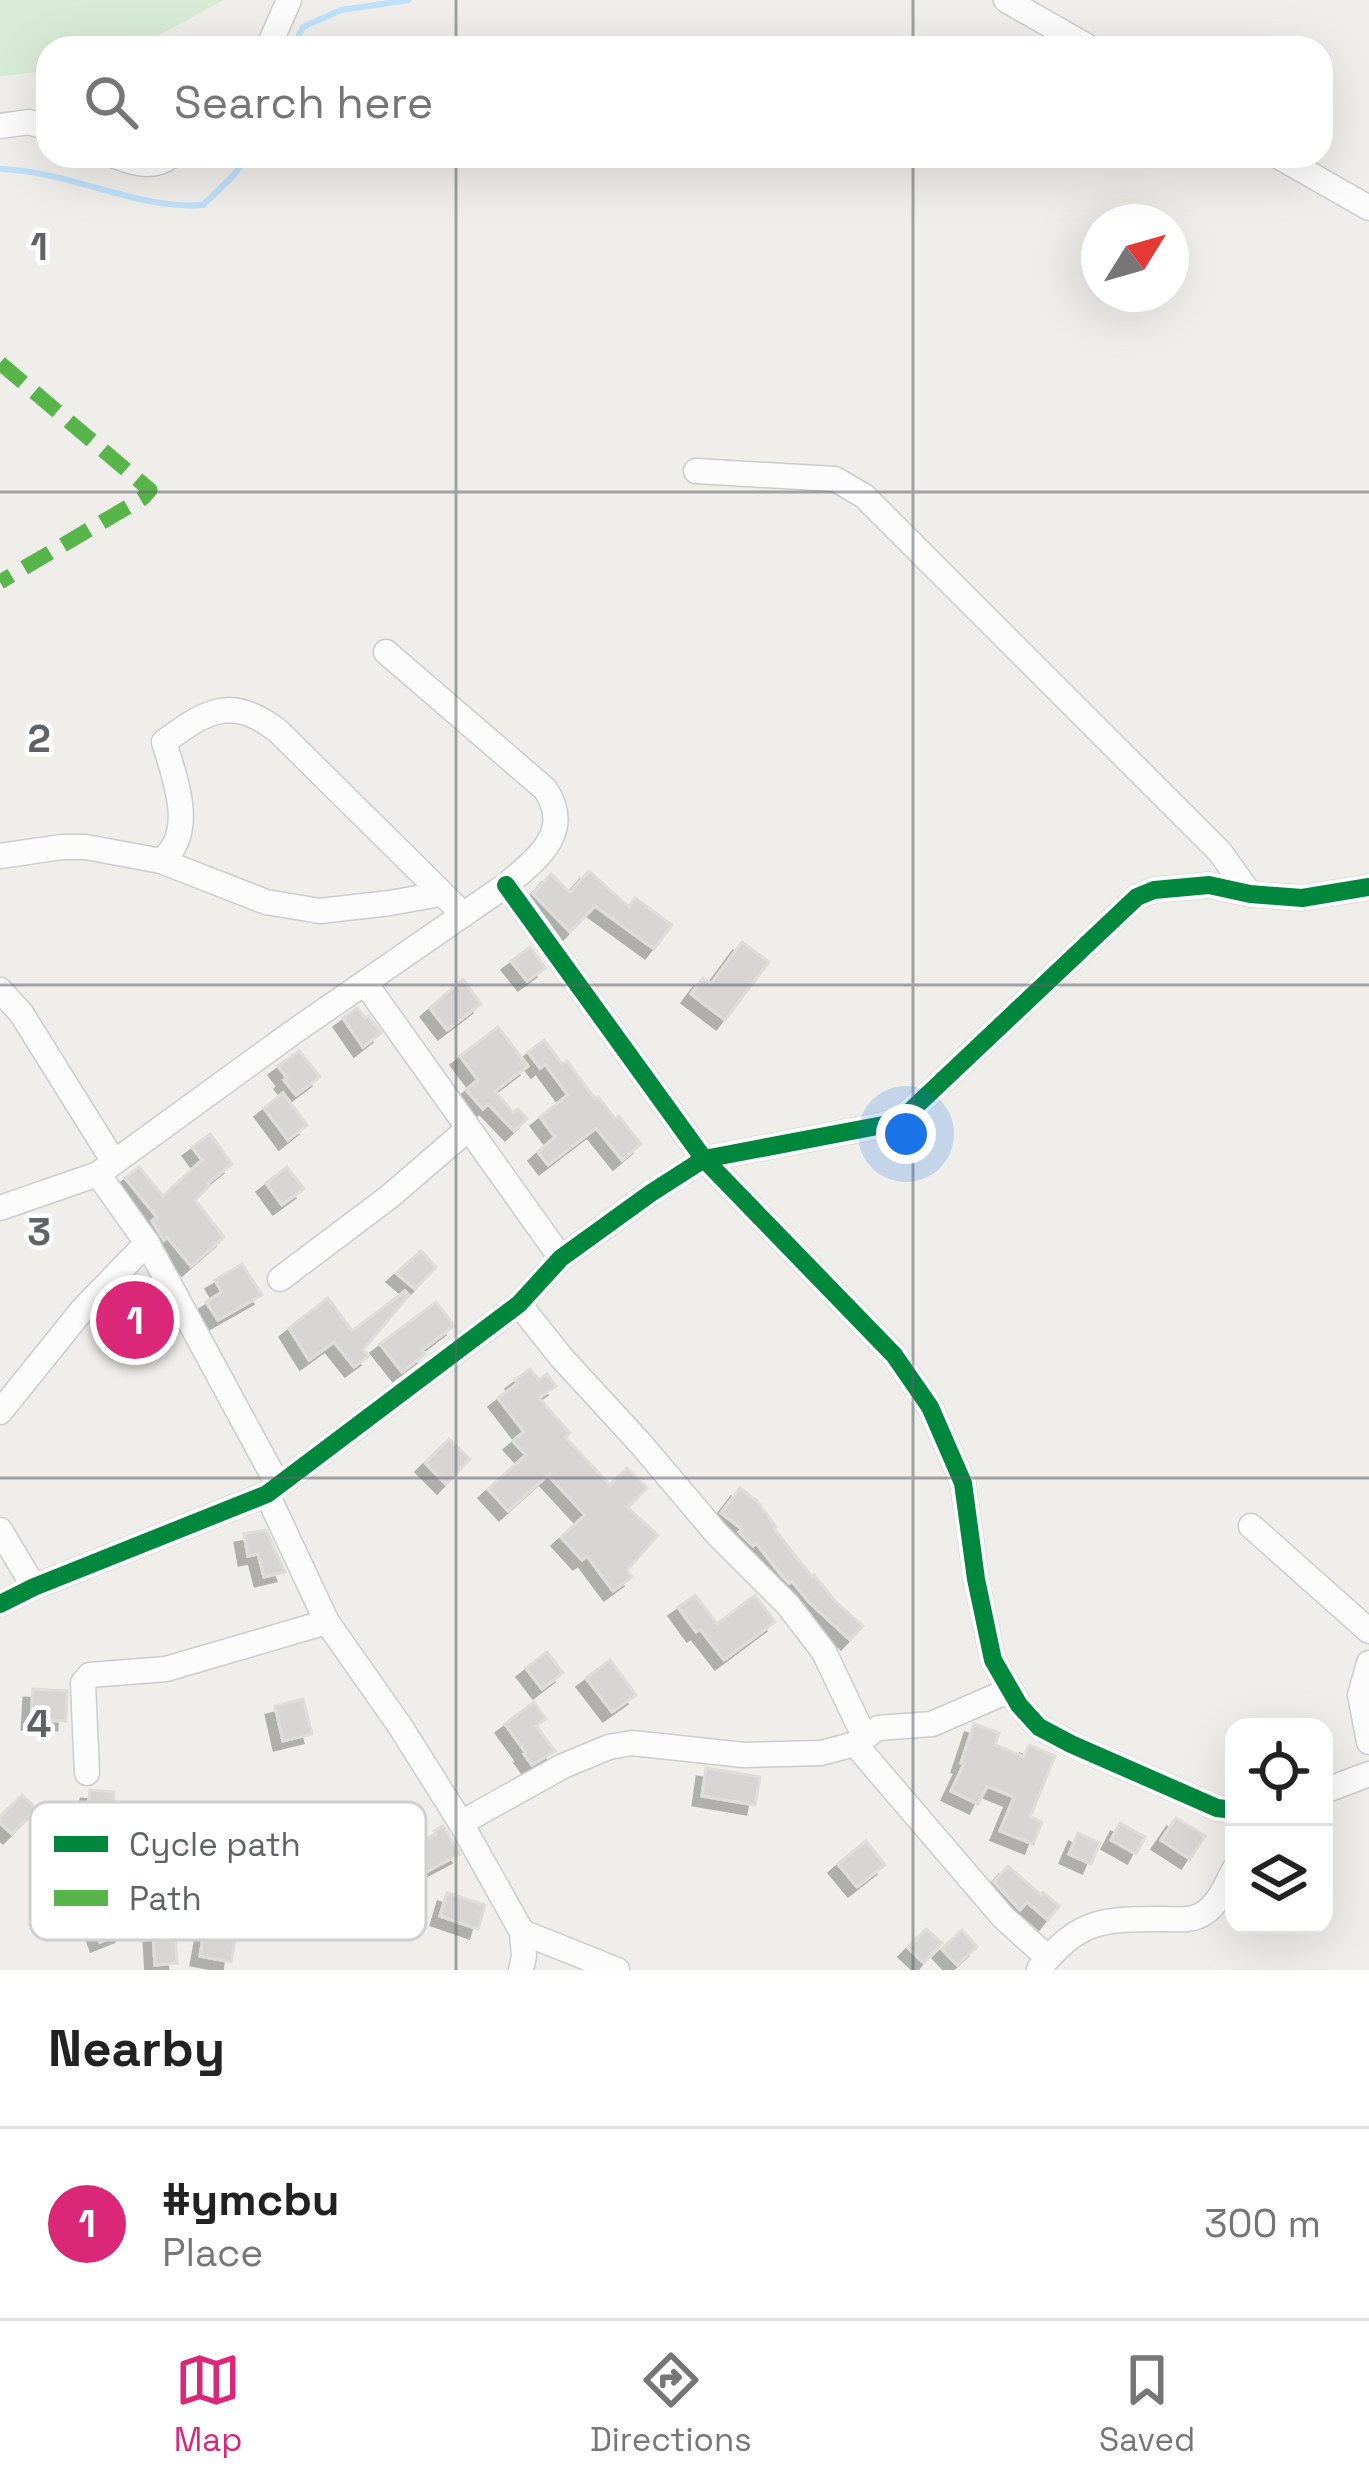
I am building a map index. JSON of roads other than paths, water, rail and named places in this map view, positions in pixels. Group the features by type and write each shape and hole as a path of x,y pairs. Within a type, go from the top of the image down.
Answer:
{"street":[{"path":"273,36 289,0"},
{"path":"1006,0 1069,36"},
{"path":"0,126 36,124"},
{"path":"1299,168 1369,208"},
{"path":"696,470 835,479 864,496 1220,852 1250,894"},
{"path":"0,1208 106,1168 506,885 532,863 554,832 556,811 544,789 386,652"},
{"path":"161,861 176,847 181,824 164,742 202,715 241,712 278,731 463,914"},
{"path":"0,856 86,847 161,861 266,902 320,910 440,894"},
{"path":"506,885 704,1159 895,1355 930,1407 963,1483 993,1660 1019,1705 1039,1727 1225,1809"},
{"path":"0,1604 272,1490 519,1304 561,1258 704,1159 902,1119 1137,898 1154,890 1209,885 1302,898 1369,887"},
{"path":"365,982 561,1258"},
{"path":"0,990 21,1013 147,1243 272,1490 327,1622 461,1822 523,1932 521,1970"},
{"path":"280,1280 468,1129"},
{"path":"0,1412 83,1309 147,1243"},
{"path":"519,1304 718,1534 788,1605 824,1652 860,1740 1043,1964 1063,1941 1097,1923 1203,1915 1225,1886"},
{"path":"1251,1526 1369,1631"},
{"path":"0,1530 34,1587"},
{"path":"87,1773 83,1683 90,1675 166,1669 327,1622"},
{"path":"1369,1664 1360,1695 1369,1742"},
{"path":"461,1822 563,1766 609,1748 632,1743 744,1755 821,1754 878,1728 932,1724 1010,1690"},
{"path":"1333,1788 1369,1774"},
{"path":"523,1932 617,1970"}],"waterway":[{"path":"299,36 303,27 341,10 409,0"},
{"path":"0,169 52,176 153,202 203,205 239,168"}],"place":[{"name":"#ymcbu","path":"135,1320"}]}
